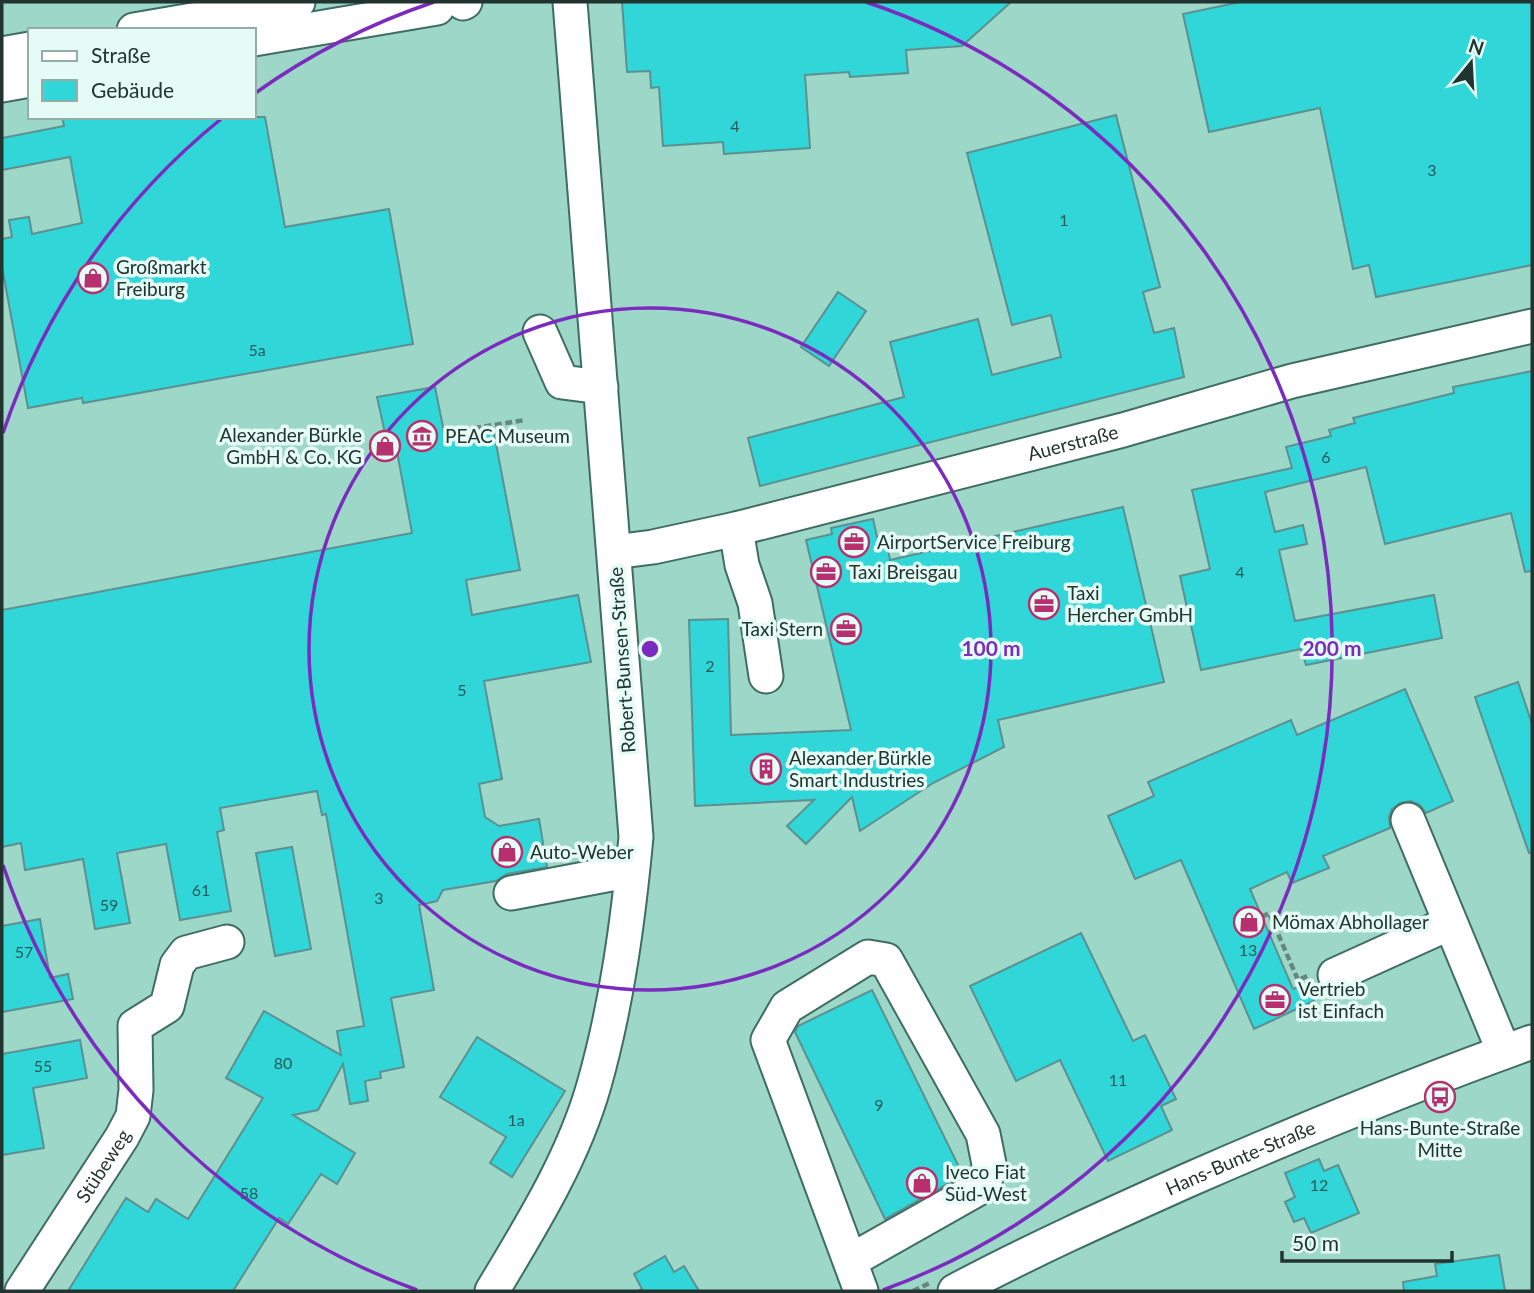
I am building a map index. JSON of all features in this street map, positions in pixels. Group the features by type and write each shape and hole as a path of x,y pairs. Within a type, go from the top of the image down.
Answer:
{"street":[{"path":"146,28 298,2"},
{"name":"Robert-Bunsen-Straße","path":"492,1291 555,1180 593,1087 625,939 636,837 570,2"},
{"path":"256,39 455,4"},
{"path":"2,54 28,49"},
{"path":"2,85 28,80"},
{"name":"Auerstraße","path":"614,551 653,547 736,529 1123,430 1292,381 1532,326"},
{"path":"540,332 562,382 601,387"},
{"path":"736,529 742,565 754,603 766,676"},
{"path":"1408,820 1450,923 1518,1047"},
{"path":"511,893 632,870"},
{"path":"1324,978 1450,923"},
{"name":"Stübeweg","path":"22,1291 133,1116 136,1090 135,1026 167,1006 177,965 186,953 227,942"},
{"path":"868,957 886,960 983,1133 990,1169 981,1187 855,1276 768,1040 786,1007 868,957"},
{"name":"Hans-Bunte-Straße","path":"955,1291 1024,1254 1295,1133 1431,1078 1518,1047"}],"path":[{"path":"443,433 525,420"},
{"path":"1262,917 1269,914 1298,980 1310,975 1324,978"}],"shaded area":[{"path":"2,2 1532,2 1532,1291 2,1291"}],"building":[{"path":"622,2 1011,2 962,46 906,50 908,73 850,77 849,72 805,75 810,148 724,154 723,142 663,146 659,87 651,88 650,71 627,72"},
{"path":"1240,2 1532,2 1532,265 1376,297 1369,265 1353,269 1320,108 1209,132 1183,14"},
{"path":"1116,115 1160,287 1143,292 1154,333 1174,328 1184,377 760,486 748,438 904,397 890,342 978,319 992,375 1061,357 1051,315 1012,325 967,153"},
{"path":"265,117 285,227 389,209 413,344 83,403 82,398 28,408 2,267 2,239 12,237 9,220 29,217 32,234 82,223 70,157 2,170 2,138 64,126 62,119"},
{"path":"838,292 866,311 829,366 801,347"},
{"path":"1532,371 1532,571 1525,572 1511,513 1385,544 1366,467 1265,492 1275,532 1303,525 1307,544 1279,550 1295,621 1434,595 1442,638 1306,665 1301,649 1201,670 1180,576 1210,569 1192,490 1292,468 1286,447 1331,436 1329,430 1355,423 1353,418 1454,393 1453,387"},
{"path":"435,387 445,437 493,428 520,570 466,580 472,615 578,595 591,662 484,681 502,779 479,784 485,817 499,826 539,819 547,867 507,874 496,881 443,890 437,901 419,905 434,990 391,998 404,1067 380,1072 381,1078 365,1081 368,1101 350,1104 343,1064 318,1110 293,1115 355,1153 337,1184 321,1174 288,1224 279,1218 233,1291 68,1291 126,1198 148,1212 156,1199 188,1219 263,1098 226,1078 264,1011 341,1055 337,1031 364,1026 326,814 322,815 317,791 220,808 224,830 217,832 231,911 180,920 166,844 117,853 130,923 95,929 83,859 25,870 21,843 2,847 2,610 412,533 396,446 388,447 377,397"},
{"path":"1123,507 1164,682 998,720 1004,747 933,783 860,831 852,797 806,844 787,826 814,800 695,806 689,620 728,619 731,735 851,730 806,540 832,534 831,528 873,519 877,537 885,535 890,560"},
{"path":"1518,682 1532,724 1532,852 1529,853 1475,697"},
{"path":"1405,689 1453,801 1426,813 1420,805 1411,801 1400,803 1392,809 1389,817 1390,828 1323,856 1329,868 1292,883 1287,872 1250,889 1293,989 1306,984 1314,1001 1254,1029 1181,860 1135,879 1108,816 1154,796 1148,782 1291,720 1297,735"},
{"path":"292,847 311,949 275,956 256,853"},
{"path":"40,919 50,978 68,974 73,999 2,1012 2,926"},
{"path":"1081,933 1133,1041 1145,1035 1176,1099 1161,1106 1172,1130 1108,1161 1060,1060 1016,1081 970,986"},
{"path":"872,990 963,1175 885,1219 795,1032 798,1026"},
{"path":"477,1037 565,1091 512,1177 490,1163 506,1137 440,1097"},
{"path":"80,1040 87,1078 33,1088 44,1148 2,1155 2,1054"},
{"path":"1319,1159 1324,1171 1338,1165 1359,1213 1311,1233 1304,1218 1294,1222 1285,1202 1295,1197 1285,1173"},
{"path":"1499,1255 1505,1291 1404,1291 1403,1282 1437,1276 1435,1264"},
{"path":"665,1256 674,1272 684,1266 699,1291 638,1291 642,1289 634,1274"}],"place":[{"name":"Großmarkt Freiburg","path":"93,278"},
{"name":"PEAC Museum","path":"422,436"},
{"name":"Alexander Bürkle GmbH & Co. KG","path":"385,446"},
{"name":"AirportService Freiburg","path":"854,542"},
{"name":"Taxi Breisgau","path":"826,572"},
{"name":"Taxi Hercher GmbH","path":"1044,604"},
{"name":"Taxi Stern","path":"846,629"},
{"name":"Alexander Bürkle Smart Industries","path":"766,769"},
{"name":"Auto-Weber","path":"507,852"},
{"name":"Mömax Abhollager","path":"1249,922"},
{"name":"Vertrieb ist Einfach","path":"1275,1000"},
{"name":"Hans-Bunte-Straße Mitte","path":"1440,1097"},
{"name":"Iveco Fiat Süd-West","path":"922,1183"}]}
